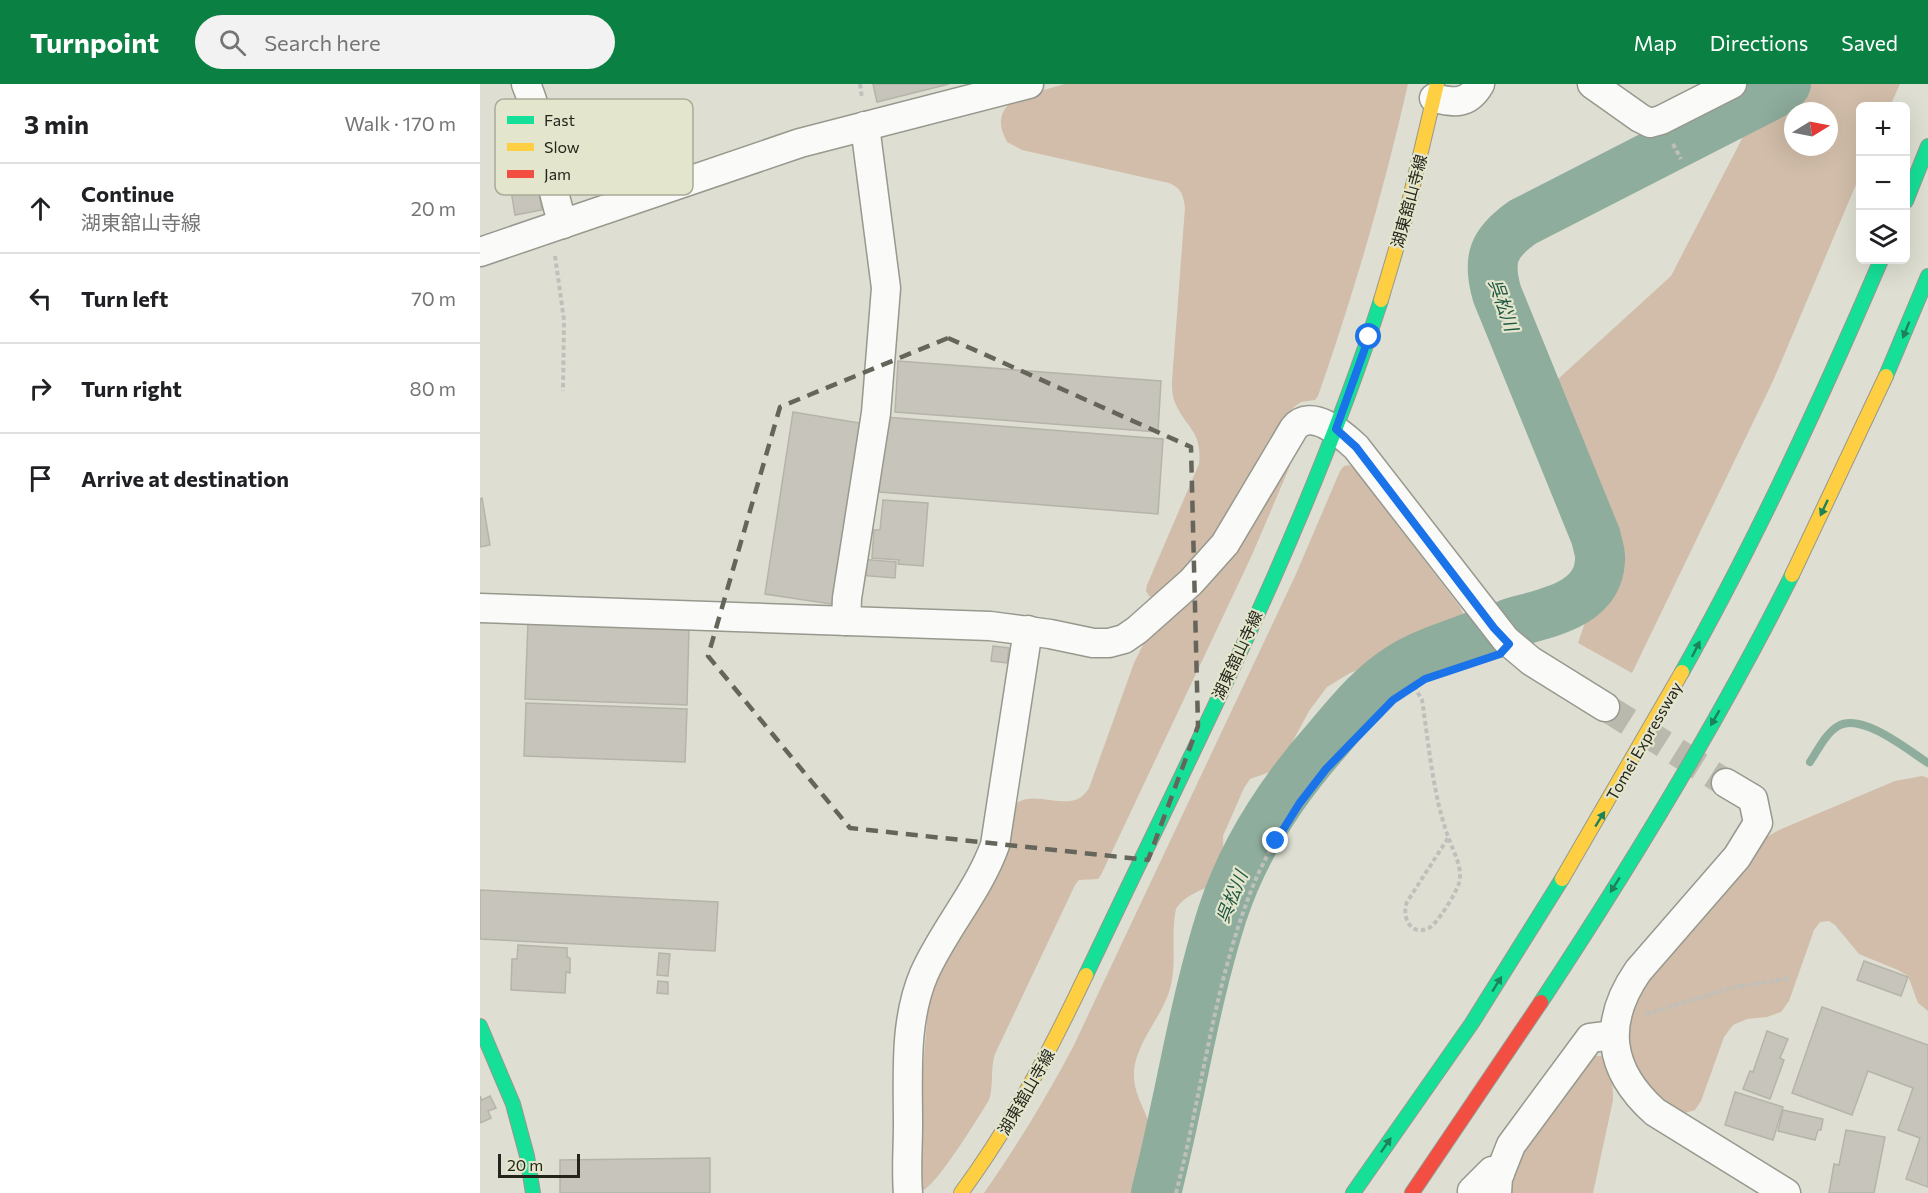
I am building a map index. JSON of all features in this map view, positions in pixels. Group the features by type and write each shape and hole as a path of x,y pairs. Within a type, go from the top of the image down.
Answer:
{"main road":[{"name":"湖東舘山寺線","path":"961,1193 1001,1135 1056,1038 1279,567 1336,429 1388,278 1436,91"},
{"path":"1910,189 1928,146"},
{"name":"Tomei Expressway","path":"1353,1193 1495,987 1606,809 1689,662 1764,517 1854,326 1879,264"},
{"path":"1412,1193 1529,1022 1646,838 1735,685 1812,533 1899,346 1928,276"},
{"path":"480,1026 513,1104 527,1156 533,1193"}],"street":[{"path":"526,84 531,99"},
{"path":"693,180 800,143 1029,84"},
{"path":"1436,91 1455,103 1468,98 1480,84"},
{"path":"1592,84 1650,123 1661,120 1732,84"},
{"path":"846,621 847,598 876,413 886,288 865,126"},
{"path":"554,195 557,207 555,227"},
{"path":"480,252 648,195"},
{"path":"480,608 990,626 1109,644 1124,639 1168,603 1209,564 1239,523 1299,422 1306,419 1336,429 1356,447 1494,628 1509,644 1531,661 1605,707"},
{"path":"908,1193 908,1056 915,1001 936,950 987,867 995,845 1028,630"},
{"path":"1726,783 1753,799 1758,823 1737,857 1638,971 1625,990 1615,1026 1617,1057 1625,1078 1638,1096 1655,1112 1786,1193"},
{"path":"1490,1186 1511,1145 1590,1038 1615,1026"}],"path":[{"path":"555,227 553,247 562,302 563,391"},
{"path":"1176,1193 1228,962 1256,879 1293,813 1326,769 1393,700 1443,671 1500,654 1509,644"},
{"path":"1414,686 1422,700 1440,809 1460,875 1456,891 1430,928 1421,930 1412,927 1406,920 1404,910 1407,902 1448,838"},
{"path":"1615,1026 1633,1018 1731,988 1791,978"}],"highlighted area":[{"path":"948,338 1191,447 1198,726 1148,860 850,828 708,656 780,407"}],"shaded area":[{"path":"1064,84 1408,84 1368,241 1318,396 1315,400 1301,402 1294,407 1217,538 1154,598 1146,591 1147,585 1199,464 1198,443 1192,429 1178,409 1172,388 1185,207 1179,189 1169,183 1022,150 1007,142 1001,124 1002,114 1007,106 1024,96"},
{"path":"1786,84 1900,84 1892,102 1856,102 1856,184 1773,381 1632,673 1578,643 1611,546 1557,380 1671,276 1746,131"},
{"path":"1289,462 1290,466 1252,555 1101,875 1098,879 1079,880 1075,885 995,1054 989,1100 946,1166 928,1187 921,1191 920,1103 929,997 1015,804 1034,798 1074,800 1082,796 1089,788 1134,663 1145,641"},
{"path":"1349,465 1354,468 1460,607 1465,617 1463,626 1454,633 1350,673 1327,687 1309,711 1278,769 1250,779 1244,788 1223,836 1224,866 1221,880 1185,899 1176,909 1172,982 1160,1013 1142,1044 1135,1066 1135,1088 1148,1120 1152,1139 1151,1166 1146,1193 984,1193 1031,1122 1073,1047 1296,574 1340,471 1344,466"},
{"path":"1922,776 1928,778 1928,1011 1918,1003 1908,976 1859,954 1835,925 1829,921 1820,922 1814,930 1789,1001 1781,1012 1767,1017 1747,1019 1733,1025 1724,1037 1701,1101 1695,1110 1685,1113 1663,1101 1636,1072 1627,1035 1636,996 1765,838 1895,781"},
{"path":"1592,1056 1601,1056 1608,1066 1613,1100 1593,1193 1507,1193 1513,1165"}],"building":[{"path":"873,84 949,84 877,102"},
{"path":"512,195 539,195 542,210 515,215"},
{"path":"898,361 1161,381 1158,432 895,412"},
{"path":"793,412 866,424 839,593 831,604 765,594"},
{"path":"885,417 1163,439 1158,514 879,492"},
{"path":"482,498 490,545 480,547 480,499"},
{"path":"883,500 928,503 923,566 898,564 899,560 872,558 874,530 880,530"},
{"path":"860,559 896,562 895,578 859,575"},
{"path":"528,622 689,628 687,705 525,699"},
{"path":"993,646 1009,648 1007,663 991,661"},
{"path":"526,703 687,709 685,762 524,756"},
{"path":"480,890 718,902 715,951 480,939"},
{"path":"518,945 567,948 570,973 566,972 565,993 511,990 512,959 517,959"},
{"path":"659,953 670,954 668,976 657,975"},
{"path":"1864,961 1908,977 1901,996 1857,980"},
{"path":"658,981 668,982 668,994 657,993"},
{"path":"1822,1007 1928,1045 1928,1187 1906,1179 1920,1138 1898,1130 1913,1088 1868,1071 1852,1115 1792,1093"},
{"path":"1767,1031 1788,1039 1780,1058 1784,1060 1770,1099 1743,1089 1750,1071 1753,1072"},
{"path":"1735,1092 1783,1107 1773,1140 1725,1125"},
{"path":"480,1096 482,1100 490,1096 496,1108 488,1111 491,1118 480,1123"},
{"path":"1783,1110 1823,1119 1821,1130 1818,1130 1815,1140 1778,1131"},
{"path":"1846,1130 1885,1137 1874,1193 1829,1193 1834,1164 1839,1165"},
{"path":"710,1158 710,1193 560,1193 560,1160"}],"waterway":[{"name":"呉松川","path":"1508,624 1566,606 1579,598 1590,588 1597,576 1600,557 1596,537 1497,294 1493,261 1499,245 1523,222 1771,95 1786,84"},
{"name":"呉松川","path":"1156,1193 1212,949 1231,891 1252,845 1279,801 1309,760 1369,692 1389,675 1420,657 1483,633"},
{"path":"1810,762 1835,728 1850,723 1861,724 1885,735 1928,763"}],"tunnel":[{"path":"1605,707 1726,783"}],"traffic: fast":[{"path":"1910,191 1928,146"},
{"path":"1682,672 1710,622 1787,469 1879,264"},
{"path":"1886,376 1928,276"},
{"path":"1086,975 1206,726 1282,558 1318,473 1381,300"},
{"path":"1541,1002 1673,792 1734,685 1792,575"},
{"path":"1353,1193 1472,1023 1562,879"},
{"path":"480,1026 513,1104 527,1156 533,1193"}],"traffic: slow":[{"path":"1381,300 1405,219 1437,84"},
{"path":"1792,575 1886,376"},
{"path":"1562,879 1682,672"},
{"path":"961,1193 997,1141 1029,1087 1086,975"}],"traffic: jam":[{"path":"1412,1193 1541,1002"}],"route":[{"path":"1276,841 1299,804 1326,769 1393,700 1409,688 1443,671 1500,654 1509,644 1494,628 1356,447 1336,429 1369,337"}]}
